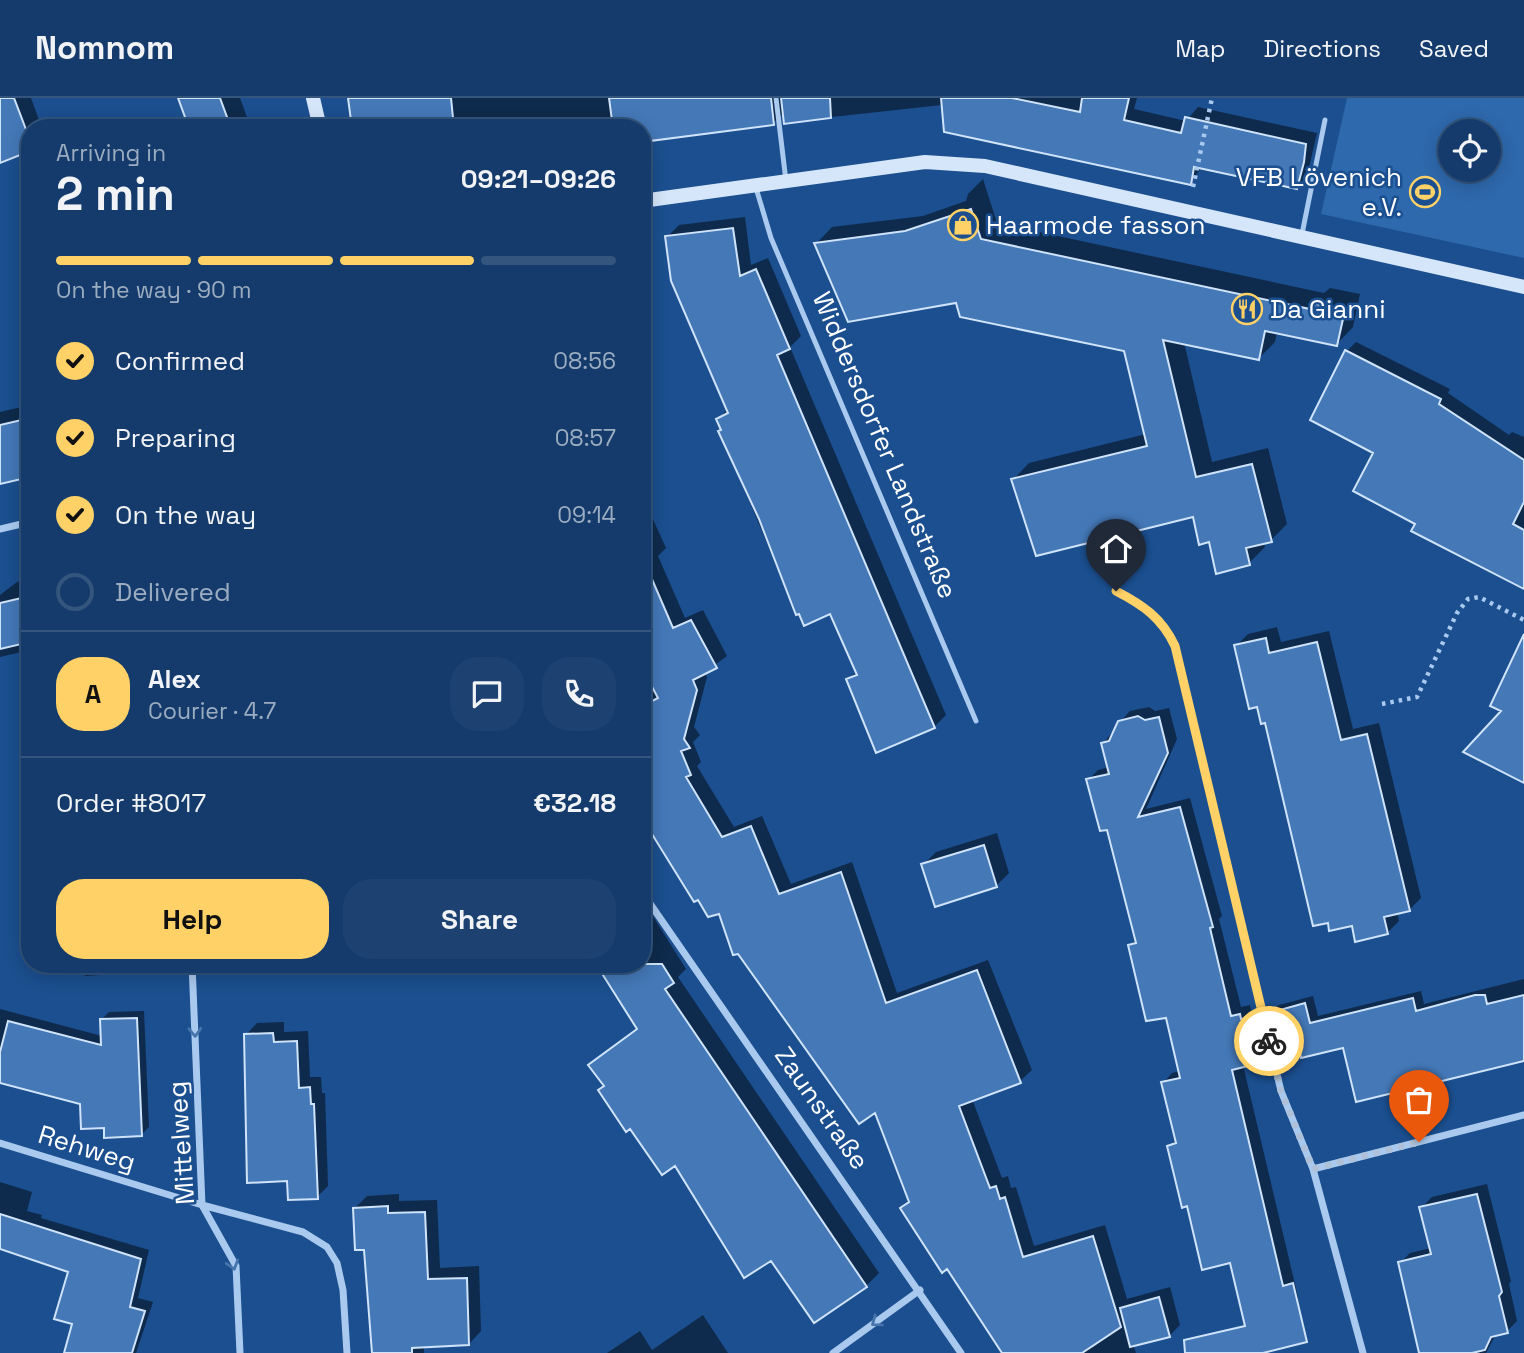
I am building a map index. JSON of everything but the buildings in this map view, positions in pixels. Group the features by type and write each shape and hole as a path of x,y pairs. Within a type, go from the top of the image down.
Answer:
{"street":[{"path":"313,98 318,119"},
{"path":"651,200 925,162 985,166 1524,287"},
{"path":"0,529 21,524"},
{"path":"1116,591 1142,605 1166,625 1175,646 1281,1091 1313,1169 1363,1353"},
{"name":"Zaunstraße","path":"651,905 920,1290 961,1353"},
{"name":"Mittelweg","path":"192,973 202,1205 236,1266 240,1353"},
{"path":"1313,1169 1524,1115"},
{"name":"Rehweg","path":"0,1143 202,1205 303,1232 327,1247 337,1264 343,1290 346,1353"},
{"path":"833,1353 920,1290"}],"lane":[{"path":"776,98 786,181"},
{"path":"1301,237 1325,120"},
{"name":"Widdersdorfer Landstraße","path":"755,185 771,239 976,722"}],"path":[{"path":"1188,212 1212,98"},
{"path":"1382,705 1417,697 1457,613 1468,599 1479,597 1524,620"}],"shaded area":[{"name":"VFB Lövenich e.V.","path":"1347,98 1524,98 1524,258 1321,214"}],"way so far":[{"path":"1269,1041 1281,1091 1313,1169 1419,1142"}],"place":[{"name":"VFB Lövenich e.V.","path":"1425,192"},
{"name":"Haarmode fasson","path":"963,225"},
{"name":"Da Gianni","path":"1247,309"}],"route":[{"path":"1116,591 1142,605 1166,625 1175,646 1269,1041"}]}
